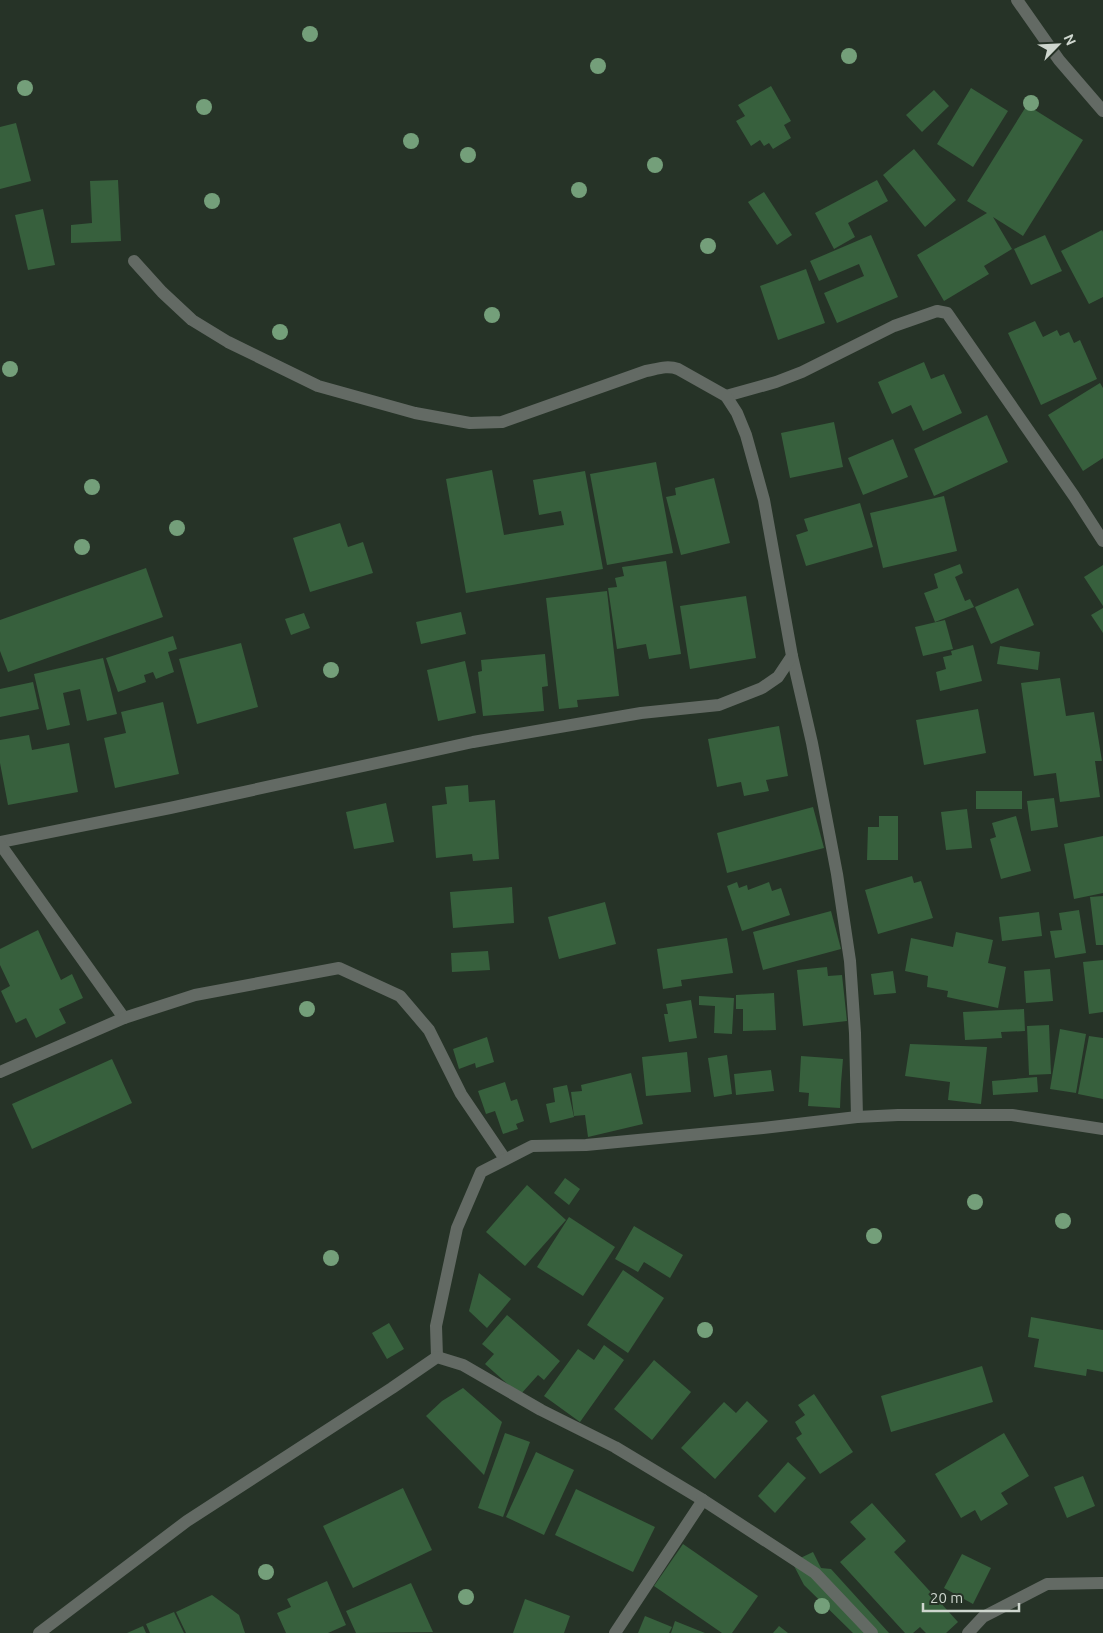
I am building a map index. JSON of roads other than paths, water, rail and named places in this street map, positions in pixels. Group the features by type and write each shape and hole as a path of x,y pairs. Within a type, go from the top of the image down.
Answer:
{"street":[{"path":"1016,0 1059,60 1103,111"},
{"path":"134,262 192,320 228,342 318,386 415,413 470,423 502,422 646,371 665,367 678,369 726,396 737,412 746,435 764,500 792,656 812,743 837,874 850,961 855,1033 857,1117"},
{"path":"726,396 776,382 802,372 894,326 929,313 942,311 947,313 953,321 1103,541"},
{"path":"124,1018 0,843 473,742 642,712 719,705 762,688 778,677 792,656"},
{"path":"0,1072 124,1018 195,995 339,968 400,996 429,1030 461,1094 505,1159"},
{"path":"437,1357 436,1326 457,1228 481,1172 532,1146 586,1144 763,1128 857,1117 898,1115 1012,1115 1103,1129"},
{"path":"39,1633 194,1516 437,1357 463,1364 540,1410 615,1447 703,1500 815,1573 872,1633"},
{"path":"615,1633 703,1500"},
{"path":"968,1633 982,1617 1047,1584 1103,1582"}]}
